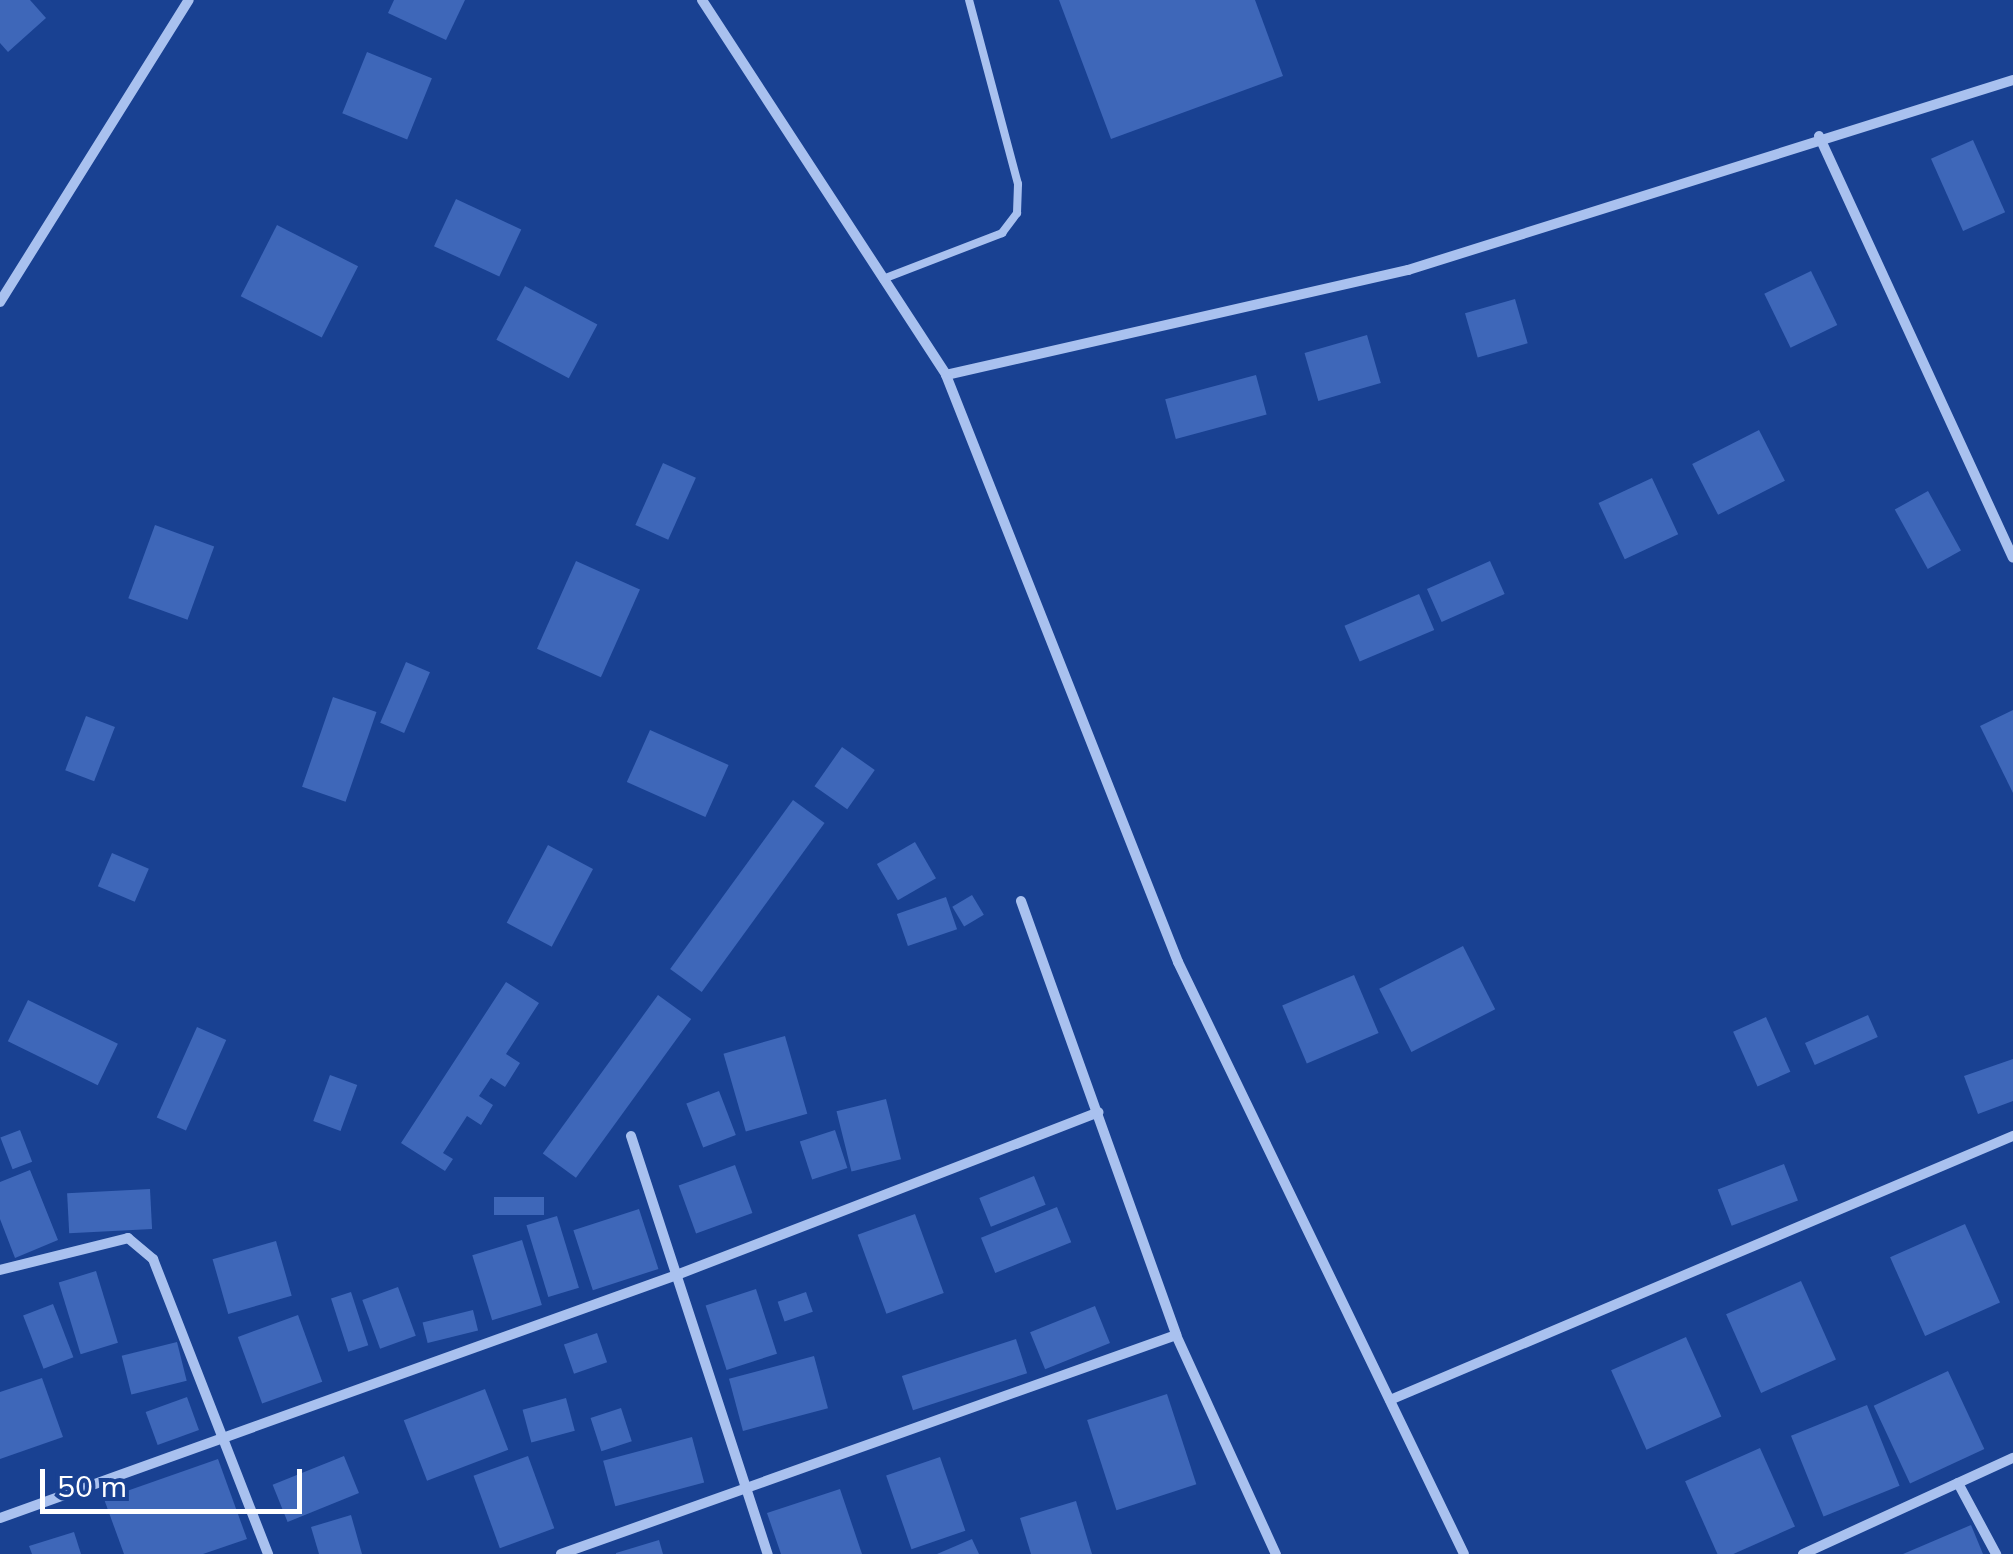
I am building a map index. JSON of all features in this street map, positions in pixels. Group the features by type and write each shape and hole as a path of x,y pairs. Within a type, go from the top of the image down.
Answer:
{"street":[{"path":"0,302 189,0"},
{"path":"702,0 946,374 1178,962 1464,1554"},
{"path":"946,374 1408,270 1819,136 2013,80"},
{"path":"1819,136 2013,558"},
{"path":"1021,901 1176,1335 1275,1552 1260,1554"},
{"path":"0,1518 220,1434 674,1276 1098,1112"},
{"path":"630,1136 768,1554"},
{"path":"1390,1400 2013,1136"},
{"path":"0,1270 128,1238 153,1259 268,1554"},
{"path":"561,1554 1176,1335"},
{"path":"1804,1554 2013,1458"},
{"path":"1958,1483 1996,1554"}],"lane":[{"path":"884,279 1002,232 1017,214 1018,184 970,0"}],"building":[{"path":"0,0 30,0 46,18 8,52 0,43"},
{"path":"394,0 465,0 446,40 388,13"},
{"path":"1059,0 1255,0 1283,76 1111,139"},
{"path":"367,52 432,78 407,139 342,113"},
{"path":"1973,140 2005,212 1963,231 1931,159"},
{"path":"456,199 521,229 499,277 434,246"},
{"path":"277,225 358,266 322,338 241,296"},
{"path":"1811,271 1837,325 1791,348 1764,294"},
{"path":"525,286 597,324 569,378 496,340"},
{"path":"1515,299 1528,343 1478,358 1465,313"},
{"path":"1367,335 1381,383 1318,401 1305,353"},
{"path":"1256,375 1267,415 1176,439 1165,399"},
{"path":"1759,430 1785,481 1718,515 1692,464"},
{"path":"663,463 696,478 668,540 635,525"},
{"path":"1652,478 1678,534 1625,559 1599,503"},
{"path":"1928,491 1961,550 1928,569 1895,509"},
{"path":"155,525 214,547 188,620 128,598"},
{"path":"576,561 640,589 601,677 537,649"},
{"path":"1490,561 1505,594 1442,622 1427,589"},
{"path":"1419,594 1434,630 1360,662 1344,626"},
{"path":"406,662 430,672 404,733 380,723"},
{"path":"333,697 376,712 346,802 302,787"},
{"path":"2013,710 2013,793 1980,726"},
{"path":"86,716 115,727 94,781 65,770"},
{"path":"650,730 729,765 705,817 627,782"},
{"path":"842,747 875,770 847,809 814,786"},
{"path":"793,800 825,823 702,992 670,969"},
{"path":"915,842 936,878 898,900 877,864"},
{"path":"548,845 593,869 552,947 507,923"},
{"path":"112,853 149,869 135,902 98,886"},
{"path":"972,895 984,915 964,927 952,907"},
{"path":"946,897 957,929 908,946 897,914"},
{"path":"1463,946 1495,1009 1411,1052 1379,989"},
{"path":"1354,975 1379,1033 1307,1063 1282,1005"},
{"path":"506,982 539,1003 506,1054 520,1063 505,1087 491,1078 479,1096 493,1105 481,1125 467,1116 443,1153 453,1159 445,1171 401,1143"},
{"path":"658,995 691,1019 576,1178 543,1154"},
{"path":"28,1000 118,1044 98,1085 8,1041"},
{"path":"1868,1015 1878,1037 1815,1065 1805,1043"},
{"path":"1766,1017 1790,1072 1758,1086 1733,1032"},
{"path":"197,1027 226,1040 186,1130 157,1117"},
{"path":"785,1036 807,1114 746,1132 723,1054"},
{"path":"2013,1059 2013,1101 1978,1114 1964,1076"},
{"path":"330,1075 357,1085 340,1131 313,1121"},
{"path":"719,1091 736,1135 703,1147 686,1104"},
{"path":"886,1099 901,1159 852,1171 837,1111"},
{"path":"20,1130 32,1162 13,1169 0,1138"},
{"path":"835,1130 847,1168 812,1179 800,1141"},
{"path":"1784,1164 1798,1200 1732,1226 1718,1189"},
{"path":"735,1165 752,1213 696,1233 679,1186"},
{"path":"30,1170 58,1240 15,1258 0,1219 0,1182"},
{"path":"1034,1176 1046,1205 991,1227 979,1198"},
{"path":"150,1189 152,1229 69,1233 67,1193"},
{"path":"494,1197 544,1197 544,1215 494,1215"},
{"path":"1057,1207 1071,1242 995,1273 981,1238"},
{"path":"639,1209 658,1269 593,1290 573,1230"},
{"path":"915,1214 944,1293 886,1314 858,1235"},
{"path":"557,1216 579,1288 548,1297 526,1225"},
{"path":"1965,1224 2000,1303 1925,1336 1890,1257"},
{"path":"522,1240 542,1305 492,1320 472,1255"},
{"path":"276,1241 292,1296 228,1314 213,1259"},
{"path":"96,1271 118,1343 81,1354 59,1282"},
{"path":"1801,1281 1836,1360 1761,1393 1726,1314"},
{"path":"398,1287 416,1336 380,1349 362,1300"},
{"path":"756,1289 777,1354 727,1370 706,1305"},
{"path":"351,1292 368,1345 348,1352 331,1298"},
{"path":"806,1292 813,1312 784,1322 778,1302"},
{"path":"53,1304 73,1357 44,1369 23,1315"},
{"path":"1095,1306 1110,1343 1045,1369 1030,1332"},
{"path":"473,1310 478,1330 428,1343 423,1323"},
{"path":"298,1315 322,1382 262,1404 238,1337"},
{"path":"597,1333 607,1362 574,1374 564,1344"},
{"path":"1686,1337 1721,1416 1646,1450 1611,1370"},
{"path":"1016,1339 1027,1373 913,1410 902,1376"},
{"path":"177,1342 187,1381 131,1395 122,1356"},
{"path":"814,1356 828,1408 743,1431 729,1379"},
{"path":"1948,1371 1984,1449 1910,1484 1874,1406"},
{"path":"42,1378 63,1437 0,1459 0,1392"},
{"path":"485,1389 508,1450 427,1481 404,1420"},
{"path":"1167,1394 1196,1484 1116,1510 1087,1420"},
{"path":"187,1397 199,1430 158,1445 146,1412"},
{"path":"566,1398 575,1431 531,1442 523,1410"},
{"path":"1867,1405 1900,1486 1824,1516 1791,1436"},
{"path":"621,1408 632,1441 601,1451 591,1418"},
{"path":"692,1437 704,1482 615,1506 603,1461"},
{"path":"1760,1448 1795,1527 1733,1554 1717,1554 1685,1481"},
{"path":"344,1456 359,1493 288,1522 273,1485"},
{"path":"528,1456 554,1528 500,1548 473,1476"},
{"path":"940,1457 965,1531 911,1549 886,1476"},
{"path":"218,1459 247,1539 203,1554 124,1554 104,1499"},
{"path":"840,1489 862,1554 781,1554 767,1513"},
{"path":"1076,1501 1092,1554 1031,1554 1020,1518"},
{"path":"351,1515 362,1554 319,1554 311,1527"},
{"path":"1971,1525 1983,1554 1903,1554"},
{"path":"74,1532 81,1554 32,1554 29,1546"},
{"path":"972,1539 979,1554 937,1554"},
{"path":"659,1540 663,1554 616,1554 616,1553"}]}
